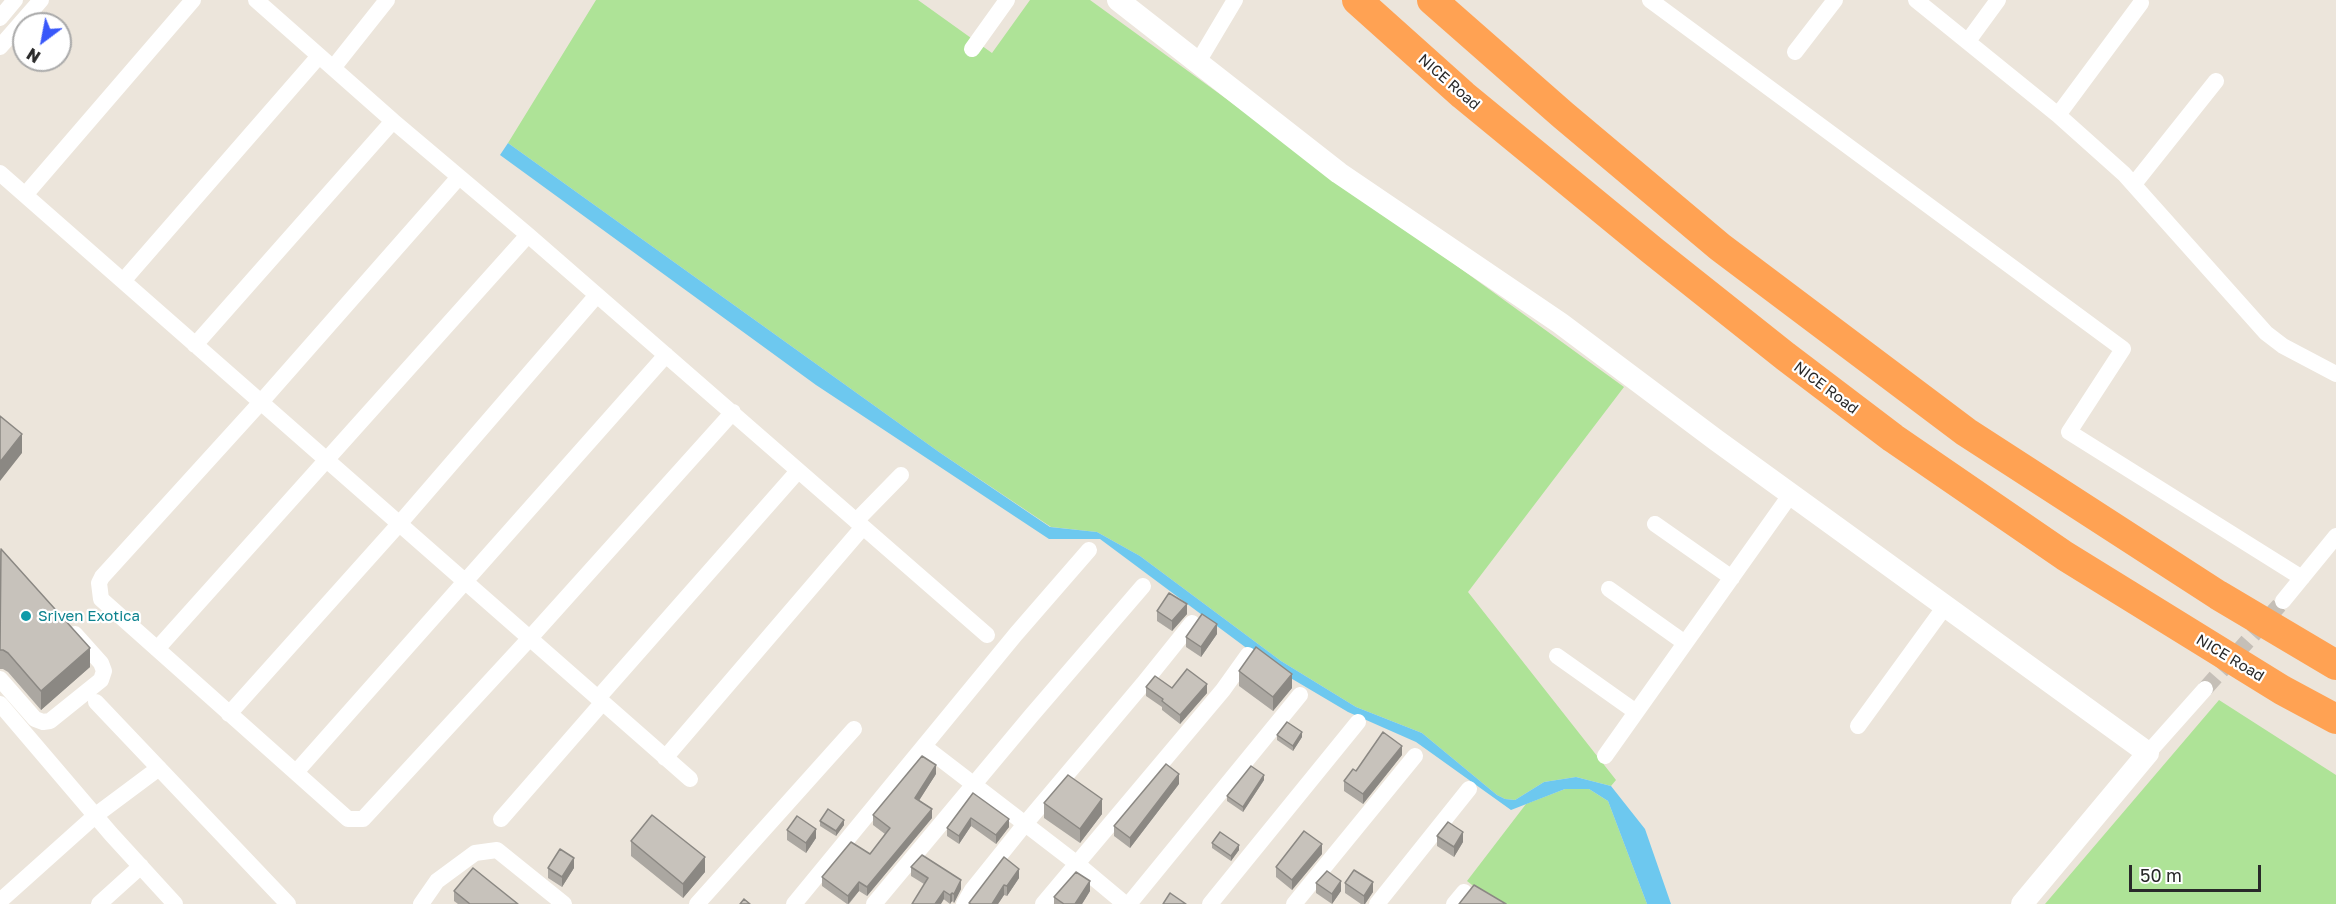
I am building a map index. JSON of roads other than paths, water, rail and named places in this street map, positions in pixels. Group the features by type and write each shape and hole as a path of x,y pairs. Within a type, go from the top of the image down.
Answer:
{"highway":[{"name":"NICE Road","path":"1357,0 1463,95 1785,356 1893,438 2004,515 2190,634 2282,690 2336,719"},
{"path":"1432,0 1546,101 1738,261 1966,432 2218,595 2323,658"}],"street":[{"path":"0,18 15,0"},
{"path":"0,48 41,0"},
{"path":"25,195 193,0"},
{"path":"333,68 387,0"},
{"path":"972,49 1007,0"},
{"path":"1118,0 1339,173 1560,323 2148,753"},
{"path":"1198,62 1234,0"},
{"path":"1650,0 2122,350 2069,432 2302,578"},
{"path":"1795,52 1835,0"},
{"path":"1916,0 2098,149 2134,184 2266,333 2283,346 2336,374"},
{"path":"1968,41 1998,0"},
{"path":"266,3 319,56 393,121 733,412 987,635"},
{"path":"2058,115 2141,3"},
{"path":"123,281 319,56"},
{"path":"2134,184 2216,81"},
{"path":"195,345 393,121"},
{"path":"0,173 690,779"},
{"path":"459,177 99,584 101,599 229,714 297,771 348,819 363,819 530,638 733,412"},
{"path":"157,650 528,235"},
{"path":"229,714 400,523 597,296"},
{"path":"297,771 464,580 666,355"},
{"path":"501,819 798,471"},
{"path":"665,758 900,476"},
{"path":"1605,756 1791,494"},
{"path":"1655,524 1732,578"},
{"path":"2283,601 2336,536"},
{"path":"794,904 1016,634 1089,550"},
{"path":"874,904 1143,586"},
{"path":"1609,589 1685,643"},
{"path":"1858,726 1946,605"},
{"path":"3,693 35,719 43,722 50,721 101,680 104,671 101,663 63,621"},
{"path":"964,904 972,890 1025,824 1192,623"},
{"path":"1043,904 1223,690 1248,655"},
{"path":"1557,656 1636,712"},
{"path":"2022,904 2148,753 2205,689"},
{"path":"3,693 96,815 175,904"},
{"path":"925,747 1127,904 1300,695"},
{"path":"96,702 288,904"},
{"path":"1210,904 1358,722"},
{"path":"697,904 854,729"},
{"path":"1294,904 1415,756"},
{"path":"0,901 96,815 159,768"},
{"path":"1377,904 1469,789"},
{"path":"442,904 425,899 436,881 475,853 497,850 564,904"},
{"path":"99,904 141,867"}],"water":[{"path":"508,143 939,452 1050,527 1097,532 1140,556 1281,661 1356,707 1422,733 1497,795 1515,800 1544,782 1576,777 1611,786 1645,829 1671,904 1647,904 1608,801 1589,789 1565,789 1511,810 1416,742 1348,712 1272,667 1100,539 1049,539 816,385 500,155"}],"tunnel":[{"path":"2205,689 2283,601"}],"place":[{"name":"Sriven Exotica","path":"26,616"}]}
